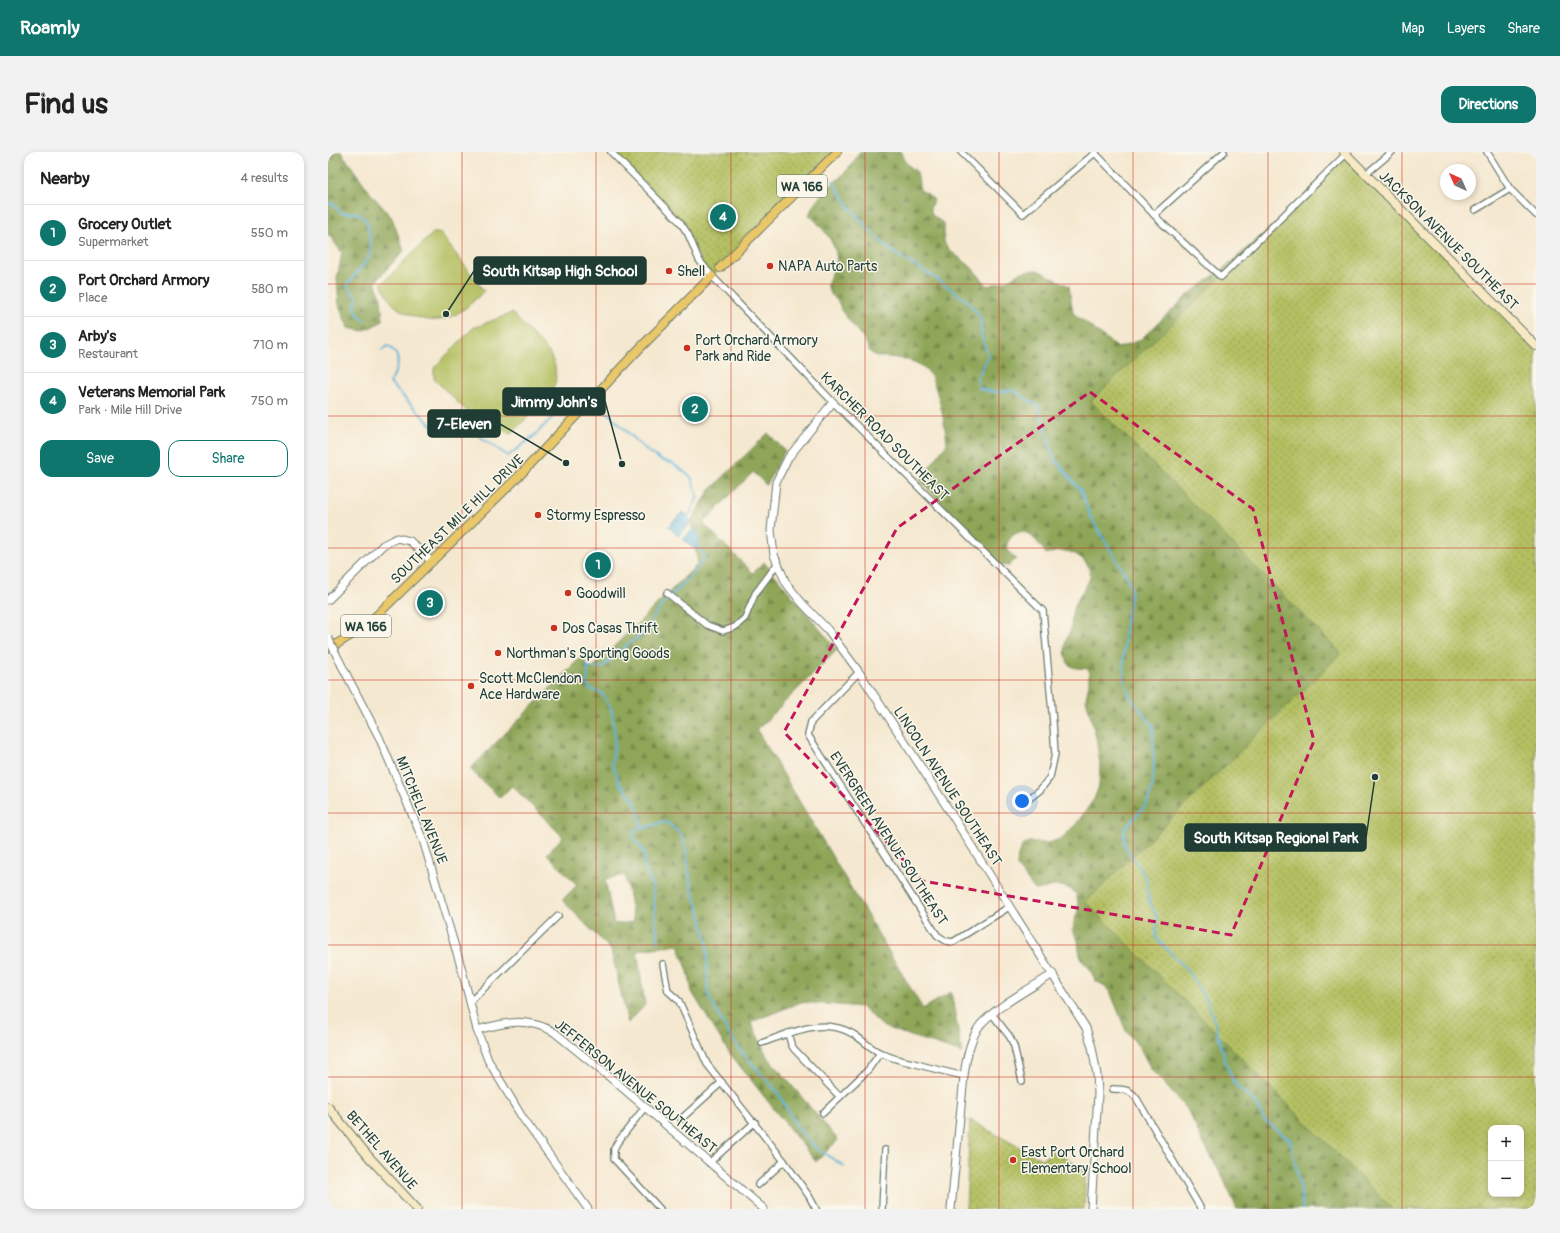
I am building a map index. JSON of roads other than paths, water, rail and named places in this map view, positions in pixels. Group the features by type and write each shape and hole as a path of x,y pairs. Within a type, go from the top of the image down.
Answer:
{"main road":[{"name":"WA 166","path":"712,276 837,152"},
{"name":"JACKSON AVENUE SOUTHEAST","path":"1345,153 1536,346"},
{"name":"SOUTHEAST MILE HILL DRIVE","path":"328,648 341,643 358,632 432,562 530,464 639,349 712,276"},
{"name":"BETHEL AVENUE","path":"328,1107 369,1157 417,1209"}],"street":[{"name":"KARCHER ROAD SOUTHEAST","path":"611,152 680,222 688,234 699,260 712,276 833,402 1043,611 1054,723 1055,754 1050,777 1040,790 1026,801"},
{"path":"961,152 1023,214 1095,152 1154,214 1221,277 1345,153"},
{"path":"1154,214 1224,152"},
{"path":"1366,174 1392,152"},
{"path":"1487,152 1510,189 1536,215"},
{"path":"1475,210 1510,189"},
{"name":"LINCOLN AVENUE SOUTHEAST","path":"833,402 788,458 776,482 770,530 774,555 786,583 802,603 828,630 859,672 947,807 1086,1028 1092,1047 1097,1075 1097,1102 1091,1209"},
{"path":"328,600 383,545 397,538 410,540 432,562"},
{"path":"667,593 707,625 723,631 735,628 744,618 755,594 778,564"},
{"name":"MITCHELL AVENUE","path":"328,638 379,737 423,840 470,1000 477,1030 488,1060 522,1117 588,1209"},
{"name":"EVERGREEN AVENUE SOUTHEAST","path":"859,672 811,722 808,735 937,935 946,941 953,942 1010,907"},
{"path":"470,1000 558,916"},
{"path":"663,964 668,991 679,1001 707,1064 784,1161 809,1196 816,1209"},
{"path":"951,1209 964,1076 968,1051 974,1036 981,1024 992,1014 1053,974"},
{"path":"992,1014 1010,1037 1014,1046 1022,1081"},
{"name":"JEFFERSON AVENUE SOUTHEAST","path":"477,1030 497,1024 520,1022 543,1026 565,1040 764,1209"},
{"path":"762,1043 805,1027 831,1027 853,1034 880,1053 893,1058 938,1071 964,1076"},
{"path":"788,1033 794,1049 840,1097"},
{"path":"823,1114 868,1070 880,1053"},
{"path":"680,1119 722,1082"},
{"path":"1113,1089 1127,1090 1138,1099 1201,1209"},
{"path":"645,1107 617,1142 614,1149 614,1158 660,1209"},
{"path":"709,1163 754,1122"},
{"path":"882,1209 885,1150"},
{"path":"758,1185 784,1161"}],"water":[{"path":"683,512 688,516 691,523 678,536 668,526"},
{"path":"696,528 700,542 695,548 692,548 683,539"}],"waterway":[{"path":"833,181 849,207 876,237 895,254 931,275 966,300 980,316 981,334 988,356 977,379 979,388 996,392 1013,390 1039,407 1054,458 1081,491 1090,516 1128,579 1131,590 1125,630 1123,668 1125,683 1129,695 1153,726 1154,771 1152,789 1147,804 1124,829 1124,844 1146,878 1149,901 1157,916 1156,938 1187,970 1207,1001 1215,1023 1227,1067 1236,1086 1256,1103 1264,1120 1290,1140 1300,1186 1303,1209"},
{"path":"328,204 332,203 341,213 358,213 367,222 371,247 368,259 347,285 357,298 355,305 356,311 365,321"},
{"path":"382,350 388,346 393,350 398,358 397,368 390,383 437,431"},
{"path":"479,436 508,456 534,436 567,402"},
{"path":"602,407 647,451 661,460 672,463 691,477 698,497 688,517"},
{"path":"642,825 635,801 620,784 612,763 615,740 612,711 602,693 590,689 586,683 588,677 587,666 593,668 603,667 620,650 641,635 665,601 692,575 705,557 696,544"},
{"path":"642,825 645,828 662,822 668,823 680,834 683,839 691,886 698,906 707,943 708,995 722,1022 740,1050 779,1094 796,1126 817,1149 844,1166"},
{"path":"642,825 634,832 634,840 640,846 645,856 643,864 652,886 658,942"}],"place":[{"name":"Veterans Memorial Park","path":"723,217"},
{"name":"NAPA Auto Parts","path":"770,266"},
{"name":"Shell","path":"669,271"},
{"name":"South Kitsap High School","path":"446,314"},
{"name":"Port Orchard Armory Park and Ride","path":"687,348"},
{"name":"Port Orchard Armory","path":"695,409"},
{"name":"7-Eleven","path":"566,463"},
{"name":"Jimmy John's","path":"622,464"},
{"name":"Stormy Espresso","path":"538,515"},
{"name":"Grocery Outlet","path":"598,565"},
{"name":"Goodwill","path":"568,593"},
{"name":"Arby's","path":"430,603"},
{"name":"Dos Casas Thrift","path":"554,628"},
{"name":"Northman's Sporting Goods","path":"498,653"},
{"name":"Scott McClendon Ace Hardware","path":"471,686"},
{"name":"South Kitsap Regional Park","path":"1375,777"},
{"name":"East Port Orchard Elementary School","path":"1013,1160"}]}
